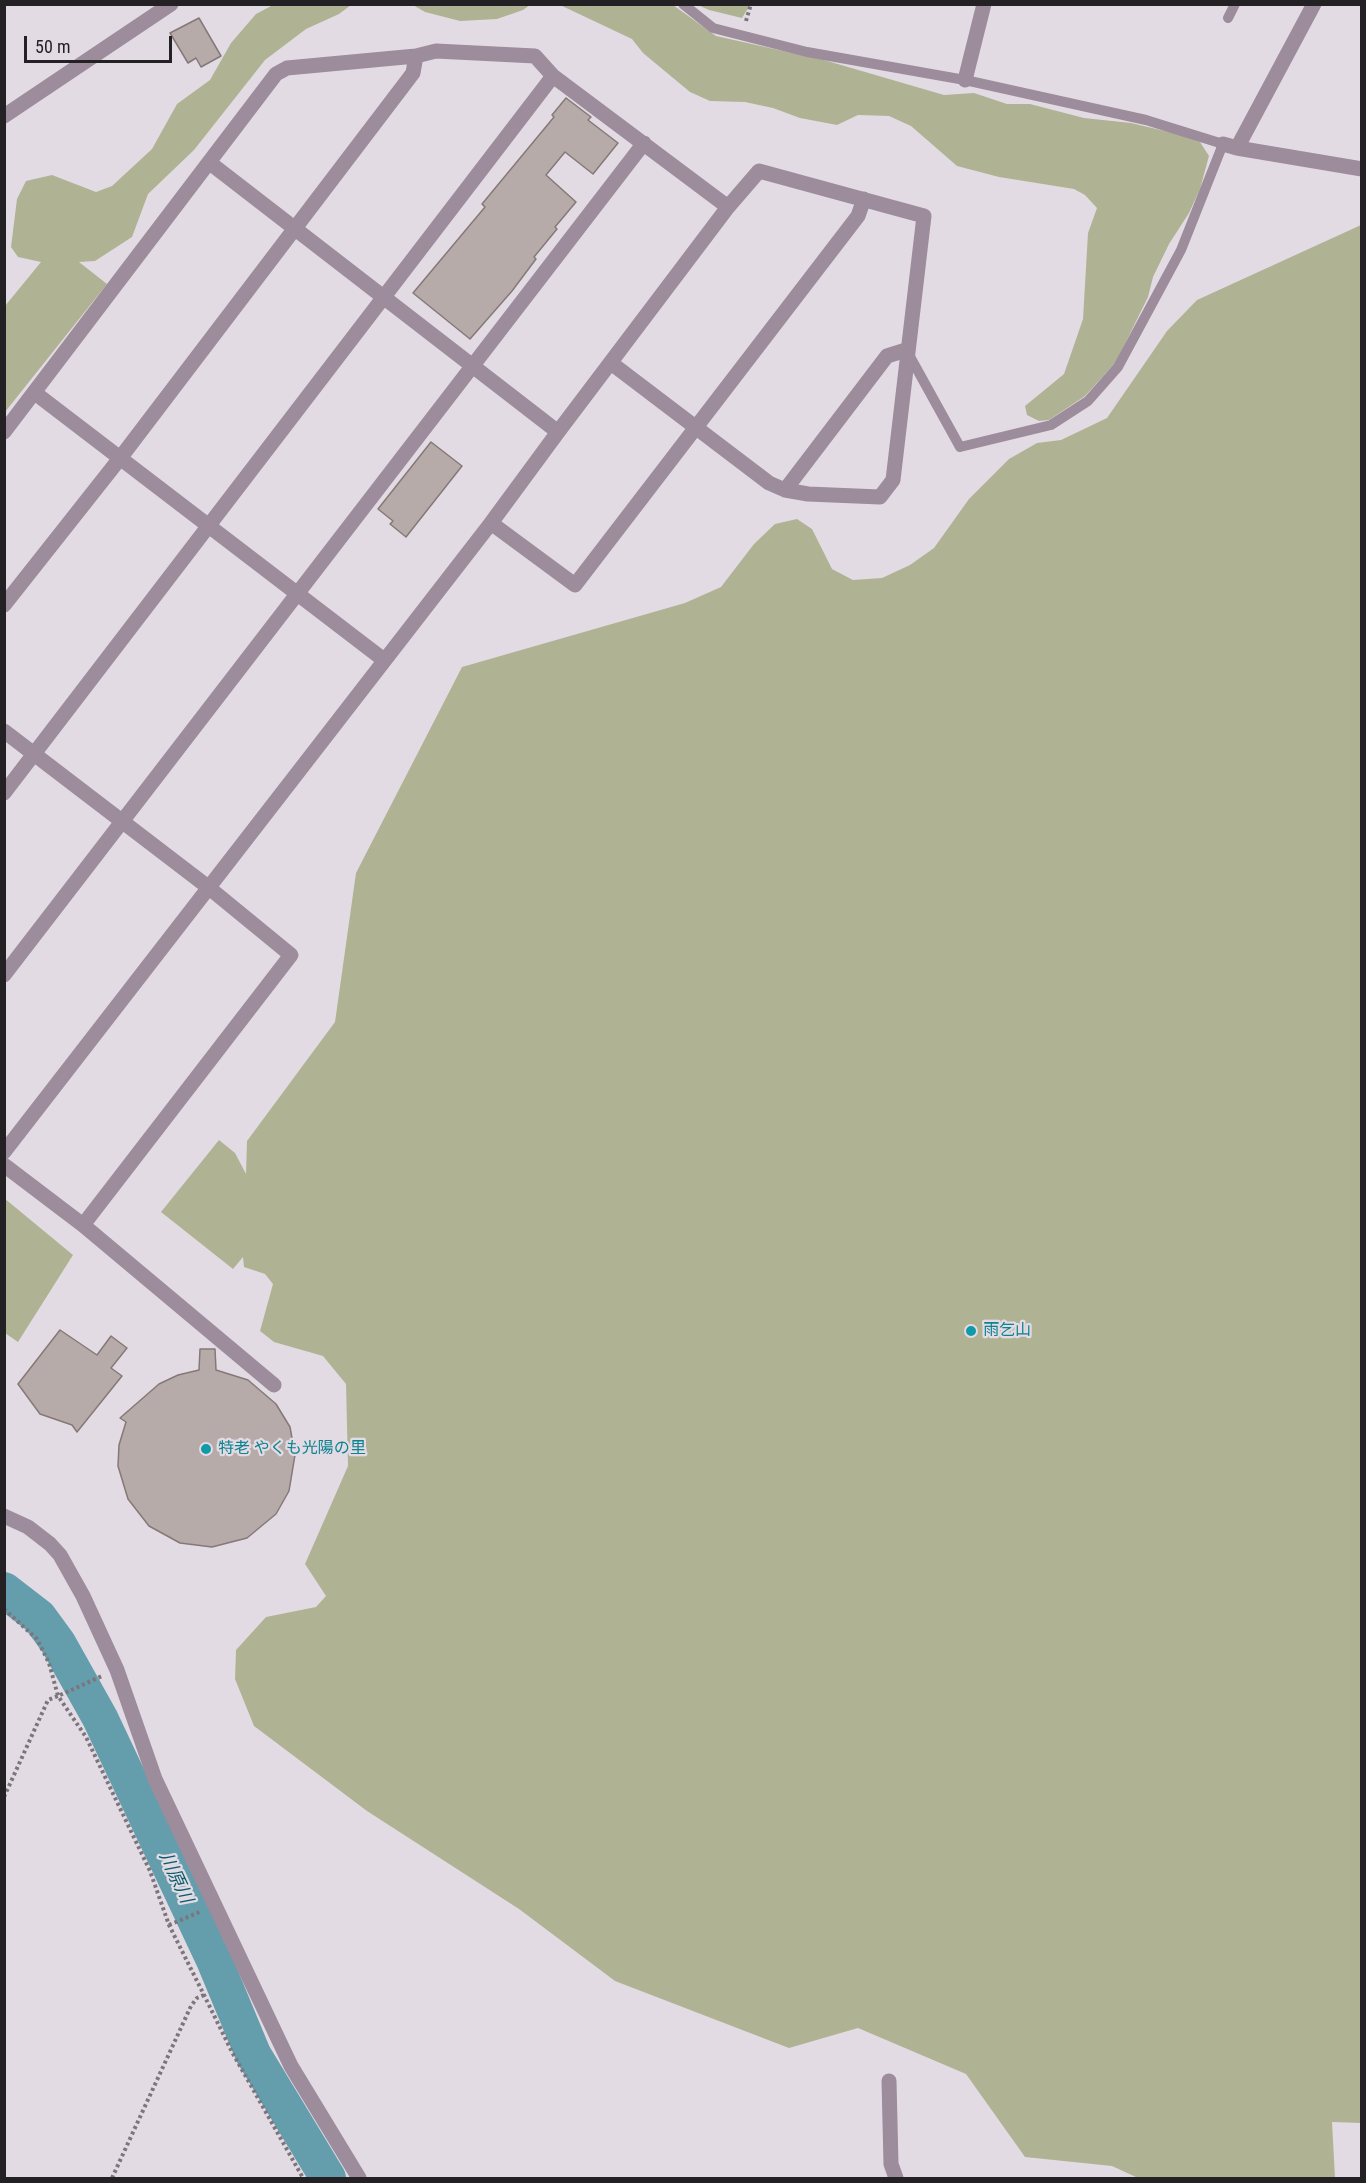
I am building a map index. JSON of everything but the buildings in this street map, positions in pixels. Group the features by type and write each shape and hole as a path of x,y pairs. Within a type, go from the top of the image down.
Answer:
{"street":[{"path":"4,116 171,4"},
{"path":"965,80 984,4"},
{"path":"1314,4 1230,146 1362,169"},
{"path":"4,432 210,164 276,74 287,68 416,56 436,51 535,56 553,76 728,207"},
{"path":"4,605 121,457 413,73 416,56"},
{"path":"4,793 553,76"},
{"path":"4,975 644,144"},
{"path":"210,164 558,432"},
{"path":"4,1152 491,523 558,432 728,207 759,171 924,216 906,350 893,480 880,496 808,494 785,490 769,483 611,363"},
{"path":"491,523 575,585 858,216 864,199"},
{"path":"785,490 887,356 906,350"},
{"path":"35,393 384,660"},
{"path":"4,731 208,887 291,955 83,1225"},
{"path":"4,1165 83,1225 274,1385"},
{"path":"4,1516 28,1527 50,1544 60,1555 83,1596 117,1670 155,1779 291,2066 359,2178"},
{"path":"889,2081 891,2164 896,2178"}],"lane":[{"path":"683,4 713,28 807,52 965,80 1146,120 1230,146 1181,250 1118,367 1088,401 1051,425 960,447 906,350"},
{"path":"1228,18 1234,4"}],"path":[{"path":"746,21 752,4"},
{"path":"4,1609 17,1618 37,1639 50,1663 58,1696 86,1737 232,2052 303,2178"},
{"path":"4,1797 48,1700 101,1677"},
{"path":"172,1924 204,1910"},
{"path":"112,2178 191,2006 196,1998 204,1995"}],"green space":[{"path":"750,4 742,18 698,5"},
{"path":"273,5 351,5 339,14 306,29 265,60 194,150 148,194 132,237 95,261 79,262 107,284 5,412 5,306 41,262 18,257 11,247 17,199 26,181 52,175 96,192 112,186 152,149 177,104 210,80 231,43 256,14"},
{"path":"413,5 530,5 523,10 497,19 460,21 425,12"},
{"path":"560,5 673,5 716,36 824,60 944,95 974,93 1007,104 1030,104 1084,118 1131,123 1182,135 1200,142 1209,156 1200,189 1189,213 1169,244 1153,277 1148,297 1116,362 1085,396 1049,420 1039,421 1027,415 1025,406 1064,374 1083,319 1088,233 1097,208 1085,195 1074,189 999,177 957,166 911,126 889,116 858,115 837,125 800,118 773,108 745,102 710,101 690,92 643,53 632,39"},
{"path":"1361,225 1361,2123 1332,2122 1335,2178 1138,2178 1112,2166 1025,2157 966,2074 858,2028 789,2048 615,1981 519,1909 367,1811 254,1726 235,1679 236,1650 266,1617 316,1607 326,1596 305,1564 348,1466 346,1384 323,1356 274,1342 260,1331 273,1284 265,1274 244,1267 243,1257 233,1269 161,1212 219,1140 235,1153 246,1174 247,1141 335,1022 356,873 462,667 685,603 721,587 754,544 775,524 797,519 812,529 832,569 853,580 882,578 910,565 934,548 969,499 1009,459 1037,443 1061,440 1107,418 1167,331 1197,300"},
{"path":"4,1198 73,1255 18,1342 5,1333"}],"waterway":[{"name":"川原川","path":"4,1590 39,1617 58,1643 100,1718 214,1960 253,2054 328,2178"}],"place":[{"name":"雨乞山","path":"971,1331"},
{"name":"特老 やくも光陽の里","path":"206,1449"}]}
